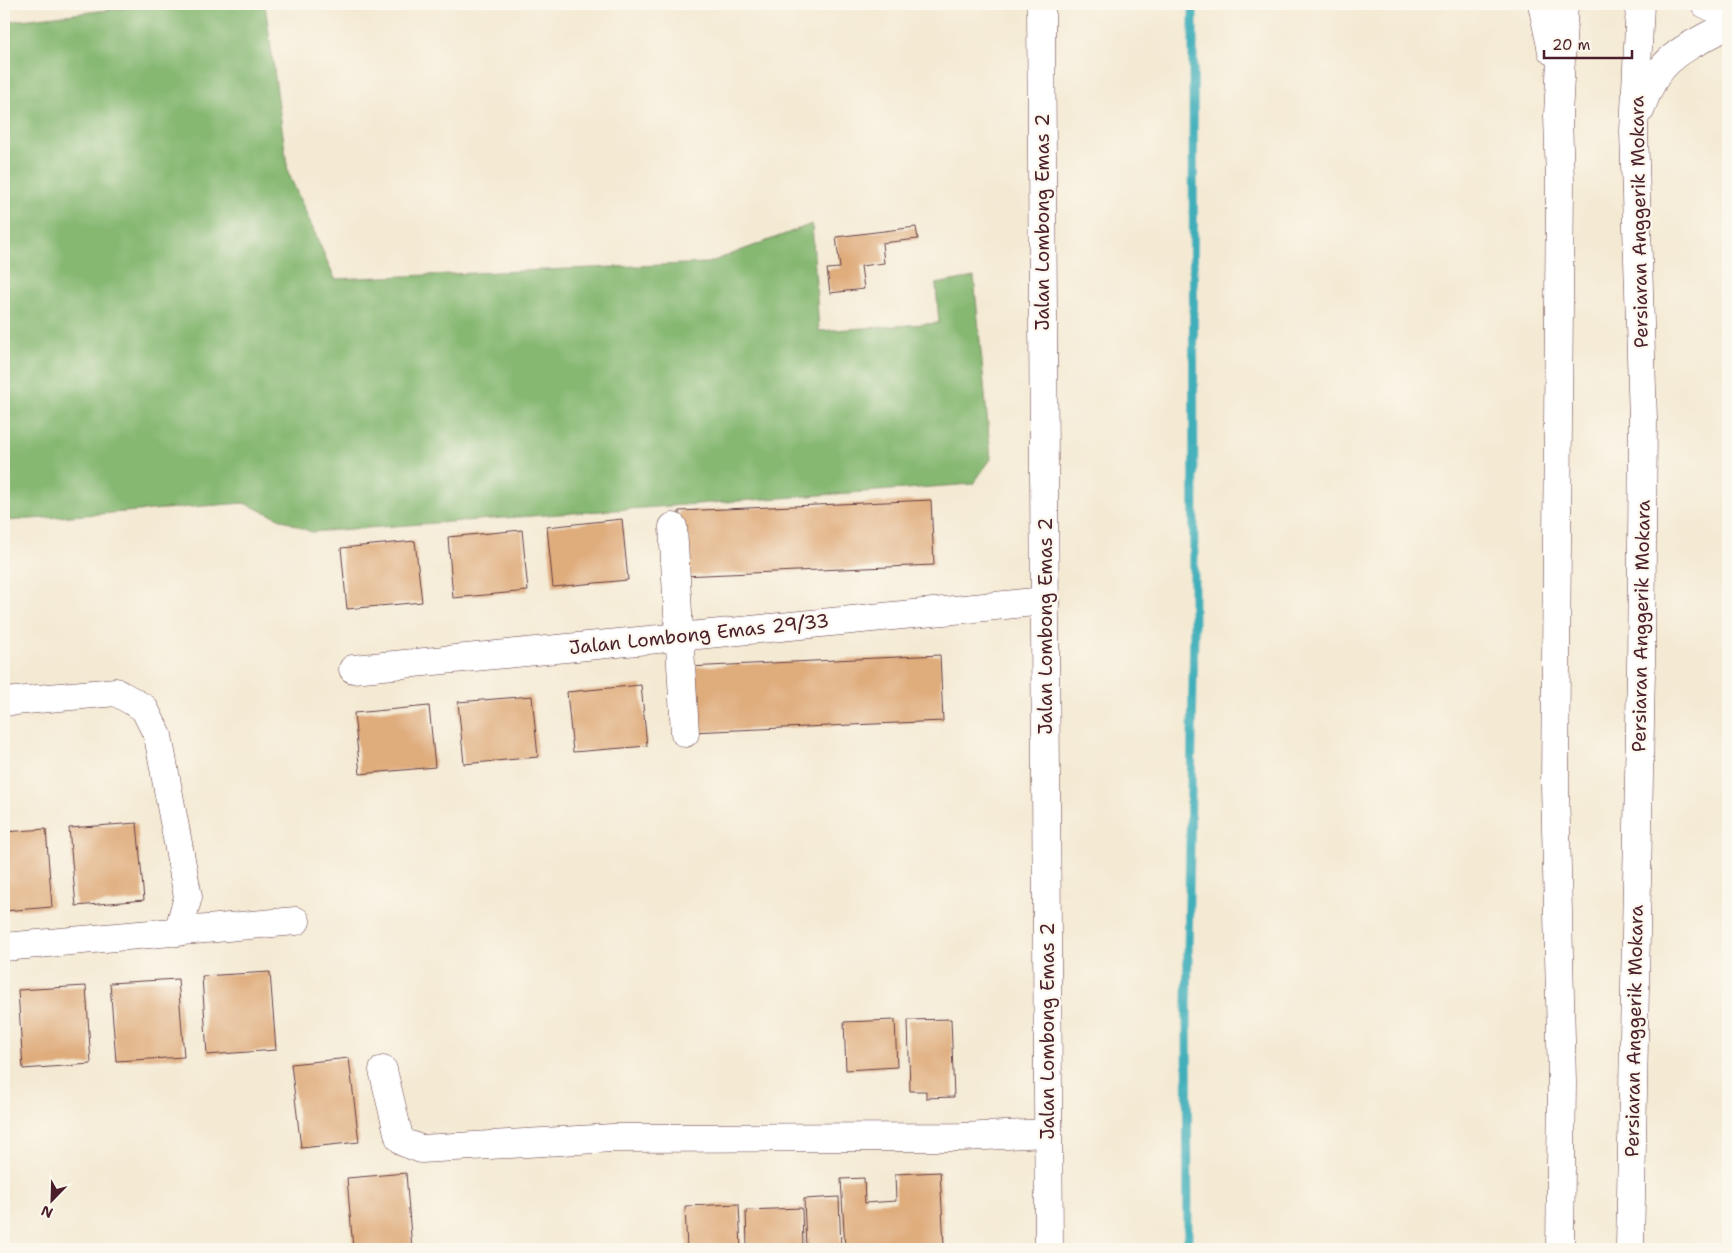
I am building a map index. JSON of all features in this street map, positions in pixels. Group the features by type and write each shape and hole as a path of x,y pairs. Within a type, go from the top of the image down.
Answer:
{"street":[{"name":"Jalan Lombong Emas 2","path":"1041,4 1049,1249"},
{"path":"1542,4 1552,44 1558,115 1560,182 1555,784 1562,1083 1560,1249"},
{"path":"1558,115 1564,4"},
{"name":"Persiaran Anggerik Mokara","path":"1630,1249 1644,420 1634,132 1640,4"},
{"path":"1704,4 1728,15"},
{"path":"1634,132 1648,88 1658,71 1669,59 1728,25"},
{"path":"672,527 685,733"},
{"name":"Jalan Lombong Emas 29/33","path":"353,669 1045,601"},
{"path":"4,702 116,692 144,708 158,736 188,897 178,932"},
{"path":"4,947 296,921"},
{"path":"383,1070 399,1137 405,1143 421,1149 613,1138 962,1137 1048,1133"}],"green space":[{"path":"160,4 265,4 288,172 335,279 708,263 812,224 819,331 939,323 936,284 974,277 991,459 973,484 311,532 244,503 4,521 4,22"}],"building":[{"path":"916,227 918,239 882,243 884,263 861,266 864,289 830,293 827,269 840,268 836,237"},
{"path":"931,500 934,565 682,576 679,511"},
{"path":"622,519 628,580 553,587 547,527"},
{"path":"522,530 528,591 453,598 448,537"},
{"path":"415,541 422,602 347,609 341,548"},
{"path":"940,655 943,721 691,732 688,667"},
{"path":"641,685 647,746 573,752 567,692"},
{"path":"532,696 538,757 464,764 458,702"},
{"path":"429,706 435,767 360,774 354,713"},
{"path":"137,823 144,900 76,906 69,828"},
{"path":"46,829 52,907 4,911 4,832"},
{"path":"270,972 276,1050 207,1055 202,976"},
{"path":"178,979 184,1057 116,1061 110,983"},
{"path":"86,986 91,1064 23,1069 18,990"},
{"path":"951,1019 954,1097 926,1098 926,1091 910,1091 908,1020"},
{"path":"895,1020 897,1067 846,1070 844,1022"},
{"path":"349,1058 359,1142 301,1148 291,1064"},
{"path":"940,1172 944,1245 845,1249 841,1179 864,1178 865,1203 896,1201 895,1174"},
{"path":"406,1173 412,1249 353,1249 347,1178"},
{"path":"839,1197 841,1249 806,1249 804,1199"},
{"path":"739,1204 741,1249 687,1249 685,1206"},
{"path":"802,1208 803,1249 747,1249 746,1210"}],"waterway":[{"path":"1188,1249 1187,1007 1194,630 1193,4"}]}
